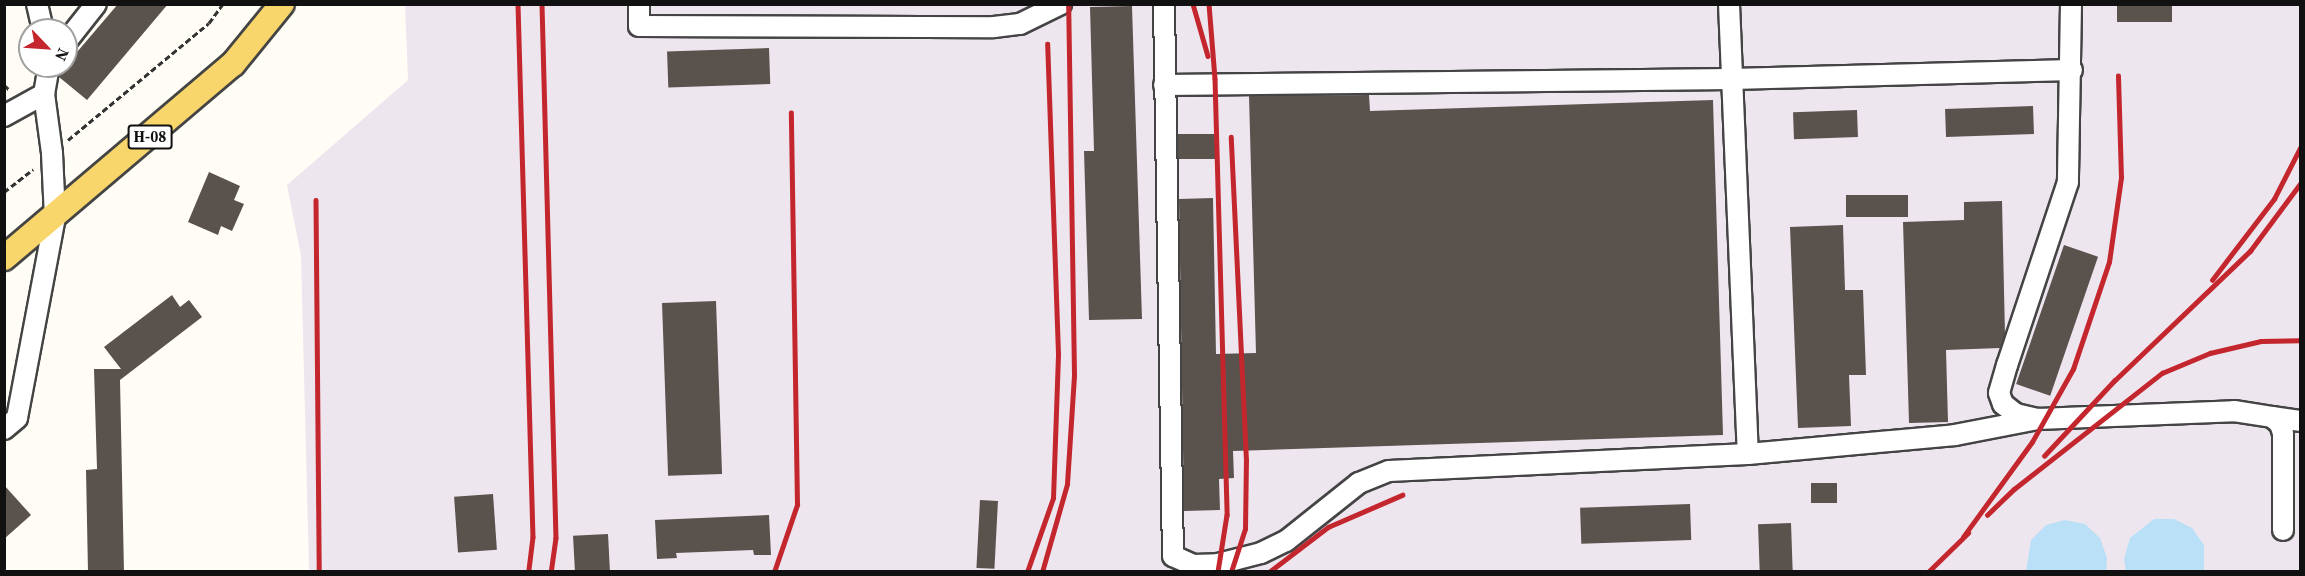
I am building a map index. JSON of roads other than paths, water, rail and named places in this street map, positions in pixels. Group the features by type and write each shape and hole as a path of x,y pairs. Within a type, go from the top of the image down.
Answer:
{"main road":[{"name":"Н-08","path":"4,258 233,64 282,4"}],"lane":[{"path":"78,27 96,4"},
{"path":"639,4 639,26 994,27 1020,24 1061,4"},
{"path":"1164,4 1173,556 1193,565 1218,564 1261,553 1286,541 1359,483 1389,471 1748,454 1955,435 2038,419 2234,411 2301,421"},
{"path":"1729,4 1748,454"},
{"path":"2038,419 2016,414 2003,404 1999,393 2068,182 2072,70 2071,4"},
{"path":"1164,85 1732,80 2072,70"},
{"path":"4,429 16,418 55,217 52,153 44,94 47,78"},
{"path":"4,116 44,94"},
{"path":"2272,417 2280,423 2283,433 2283,530"}],"water":[{"path":"2154,519 2174,519 2192,528 2204,545 2204,571 2126,571 2124,559 2130,538"},
{"path":"2065,520 2085,524 2100,538 2107,558 2106,571 2026,571 2031,540 2046,525"}],"railway":[{"path":"518,4 533,537 529,572"},
{"path":"542,4 556,538 551,572"},
{"path":"1042,572 1067,484 1074,375 1068,4"},
{"path":"1193,4 1208,56"},
{"path":"1209,4 1215,79 1227,515 1218,572"},
{"path":"1027,572 1053,498 1058,354 1047,44"},
{"path":"1963,537 2032,442 2073,369 2109,262 2121,178 2118,76"},
{"path":"774,572 797,505 791,113"},
{"path":"1231,137 1246,461 1245,529 1231,572"},
{"path":"2212,280 2274,199 2300,148"},
{"path":"2044,456 2114,381 2250,251 2300,184"},
{"path":"316,200 319,572"},
{"path":"1987,515 2014,489 2162,373 2210,353 2261,341 2300,340"},
{"path":"1269,572 1328,527 1402,495"},
{"path":"1928,572 1968,533"}]}
